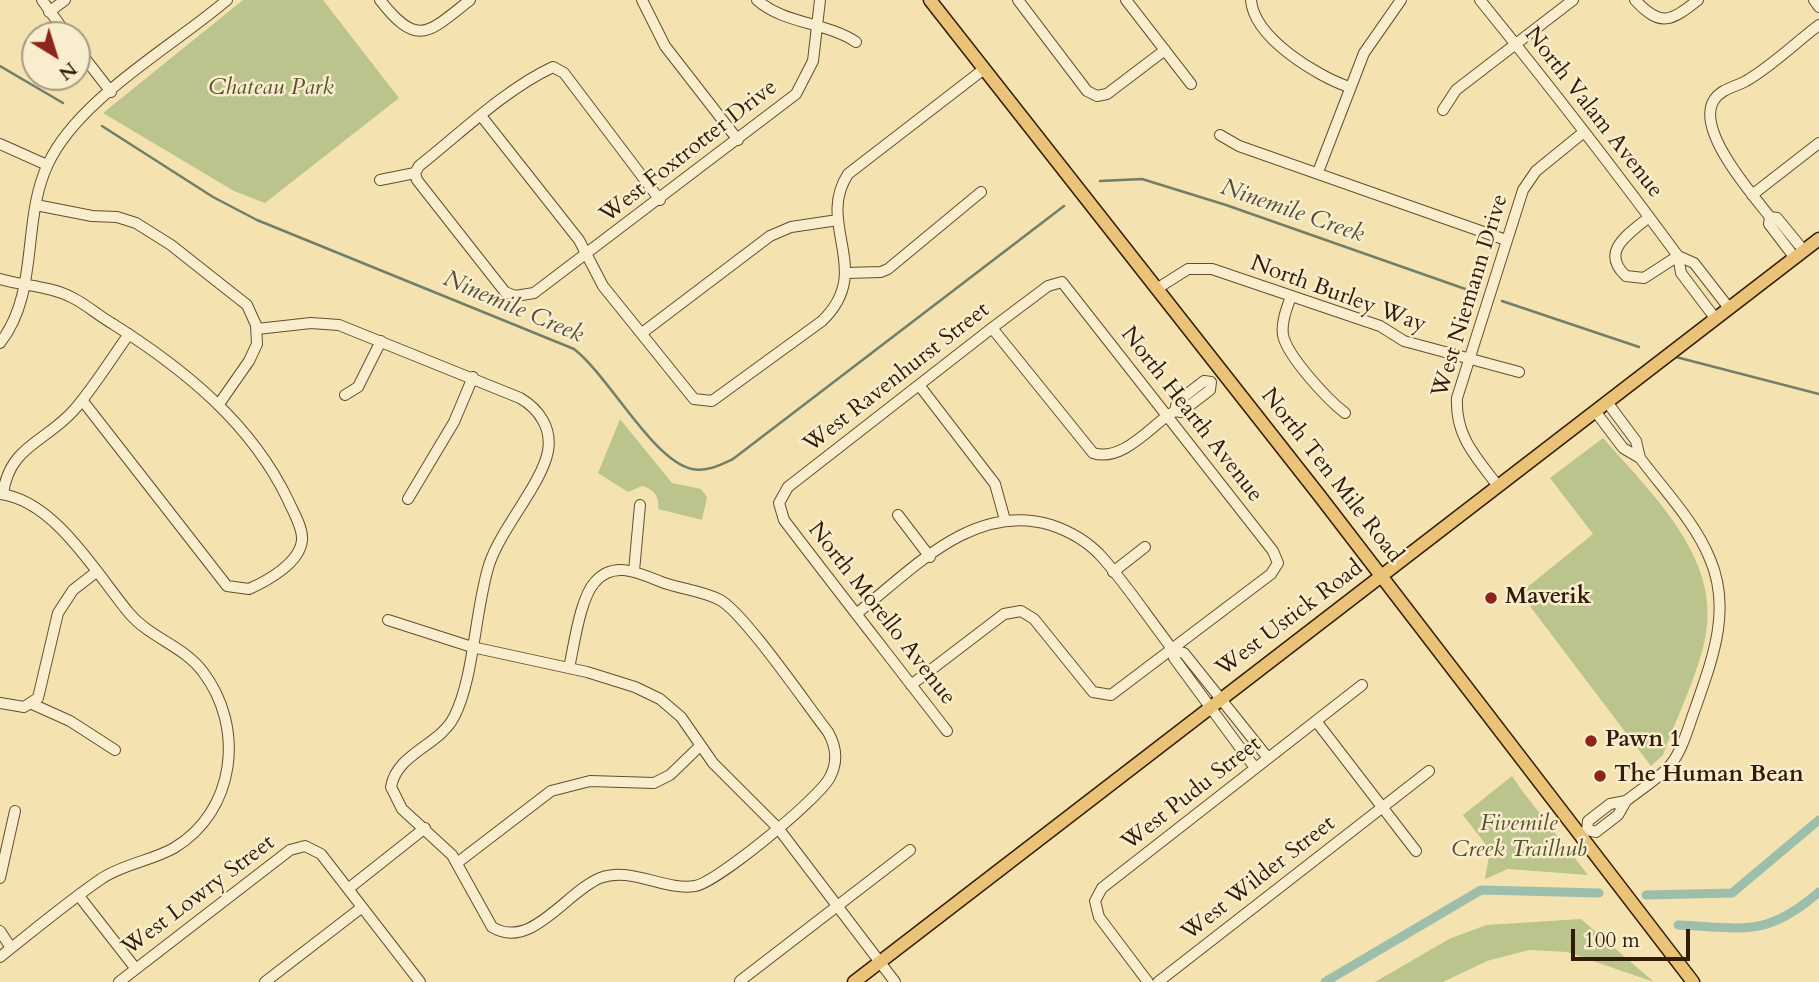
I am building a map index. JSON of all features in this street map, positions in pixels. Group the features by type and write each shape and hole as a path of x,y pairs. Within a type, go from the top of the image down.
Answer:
{"main road":[{"name":"North Ten Mile Road","path":"931,1 1583,833 1693,982"},
{"name":"West Ustick Road","path":"854,982 1819,239"}],"street":[{"path":"42,0 56,21"},
{"path":"49,12 65,0"},
{"path":"0,343 16,317 25,285 36,205 47,165 74,124 227,0"},
{"path":"380,0 404,27 421,31 438,25 470,0"},
{"path":"642,0 665,46 738,140"},
{"path":"757,0 784,15 841,32 856,42"},
{"name":"West Foxtrotter Drive","path":"415,173 417,180 505,292 524,296 534,293 738,140 802,86 813,61 815,24 820,0"},
{"path":"1018,0 1087,91 1097,96 1107,94 1165,50"},
{"path":"1126,0 1191,84"},
{"path":"1251,0 1256,15 1286,51 1316,74 1349,87"},
{"path":"1318,172 1349,87 1373,36 1401,0"},
{"name":"North Valam Avenue","path":"1480,0 1678,256 1681,273 1715,318"},
{"path":"1443,110 1456,90 1573,0"},
{"path":"1635,0 1651,16 1669,19 1698,0"},
{"path":"1814,0 1819,7"},
{"path":"1799,254 1777,218 1770,217 1722,153 1710,111 1714,99 1722,92 1747,80 1819,25"},
{"path":"91,66 111,92"},
{"path":"380,180 415,173 419,166 482,117 538,74 553,67 564,73 660,200"},
{"path":"482,117 588,254 603,286 694,399 712,401 829,314 839,299 846,273 838,220 840,190 855,166 984,69"},
{"name":"West Niemann Drive","path":"1497,486 1459,430 1457,398 1506,240 1529,180 1584,132"},
{"path":"1220,135 1239,146 1506,240"},
{"path":"0,144 47,165"},
{"path":"1752,195 1819,144"},
{"path":"846,273 881,272 888,269 981,192"},
{"path":"36,205 92,216 117,217 146,229 247,306 257,330 254,352 219,404"},
{"name":"North Valam Avenue","path":"1649,217 1619,242 1614,260 1619,269 1626,276 1644,278 1678,256"},
{"path":"642,333 770,236 791,227 838,220"},
{"name":"North Valam Avenue","path":"1678,256 1694,263 1728,308"},
{"name":"North Burley Way","path":"1158,288 1177,274 1200,267 1380,326 1404,341 1519,372"},
{"path":"0,279 71,297 129,334 219,404 251,440 275,476 299,525 302,540 297,555 259,584 238,590 220,580 82,400"},
{"name":"West Ravenhurst Street","path":"784,520 779,503 788,487 1048,286 1062,282"},
{"name":"North Hearth Avenue","path":"1062,282 1171,413 1273,551 1278,564 1271,574 1172,650"},
{"path":"1291,296 1284,322 1284,340 1330,402 1345,413"},
{"path":"257,330 330,323 382,341 520,398 535,409 545,424 549,442 542,468 492,557 453,719 438,738 404,762 393,778 391,787 396,801 457,863 485,919 501,933 513,934 531,928 587,885 603,877 625,876 678,887 696,886 711,880 778,828 824,787 831,776 836,758 828,732 728,606 713,597 634,571 613,570 590,587 569,668"},
{"path":"992,328 1080,439 1093,453 1104,457 1116,453 1171,413 1177,402 1203,381 1211,382 1223,372"},
{"path":"0,957 103,877 176,847 199,828 215,806 230,761 226,717 202,670 186,655 144,630 44,512 29,502 1,494 13,461 68,416 129,334"},
{"path":"345,395 358,387 382,341"},
{"path":"408,499 454,422 473,377"},
{"path":"919,385 995,484 1004,520"},
{"path":"1607,402 1636,441 1640,458"},
{"path":"1583,833 1596,832 1618,815 1626,801 1669,766 1679,752 1715,653 1720,607 1714,571 1693,527 1640,458 1623,448 1595,411"},
{"path":"634,571 640,505"},
{"path":"898,515 930,557"},
{"name":"North Morello Avenue","path":"784,520 947,732"},
{"path":"856,614 962,534 1004,520 1037,522 1072,534 1095,550 1113,572 1255,768"},
{"path":"1113,572 1145,547"},
{"path":"0,703 24,707 32,704 42,691 62,605 73,590 95,572"},
{"path":"911,685 1004,614 1021,611 1034,619 1093,692 1111,695 1172,650"},
{"path":"388,620 472,647 569,668 652,694 681,717 713,763 778,828 895,982"},
{"path":"1172,650 1184,653 1268,758"},
{"name":"West Pudu Street","path":"1148,982 1098,917 1095,901 1102,888 1362,685"},
{"path":"32,704 70,721 115,750"},
{"path":"1316,721 1416,851"},
{"path":"457,863 551,791 590,781 654,783 670,775 700,746"},
{"name":"West Wilder Street","path":"1158,982 1429,771"},
{"path":"0,878 15,811"},
{"path":"417,981 348,889 425,828"},
{"name":"West Lowry Street","path":"118,982 290,850 305,846 321,854 348,889"},
{"path":"740,981 910,850"},
{"path":"79,896 136,969"},
{"path":"265,982 361,908"},
{"path":"0,931 11,948"}],"green space":[{"name":"Chateau Park","path":"243,0 323,0 399,98 265,203 234,191 103,113"},
{"path":"620,419 672,483 701,489 707,497 702,520 658,509 657,497 650,489 642,486 628,492 598,473"},
{"path":"1603,438 1661,504 1678,529 1693,554 1703,581 1708,610 1705,639 1692,683 1663,755 1651,766 1520,593 1593,534 1550,478"},
{"name":"Fivemile Creek Trailhub","path":"1512,776 1588,875 1508,869 1485,879 1490,850 1463,815"},
{"path":"1581,919 1654,982 1567,952 1529,950 1487,961 1443,982 1375,982 1449,939 1486,925"}],"waterway":[{"name":"Ninemile Creek","path":"0,66 63,103"},
{"name":"Ninemile Creek","path":"102,126 213,197 257,220 574,349 602,378 662,451 677,463 698,470 733,459 1064,206"},
{"name":"Ninemile Creek","path":"1100,181 1142,179 1226,205 1471,291"},
{"name":"Ninemile Creek","path":"1502,301 1639,347"},
{"name":"Ninemile Creek","path":"1676,357 1819,394"},
{"path":"1646,895 1732,893 1819,820"},
{"path":"1325,982 1481,890 1599,893"},
{"path":"1678,925 1753,927 1784,917 1819,892"}],"place":[{"name":"Maverik","path":"1491,598"},
{"name":"Pawn 1","path":"1591,741"},
{"name":"The Human Bean","path":"1600,776"}]}
